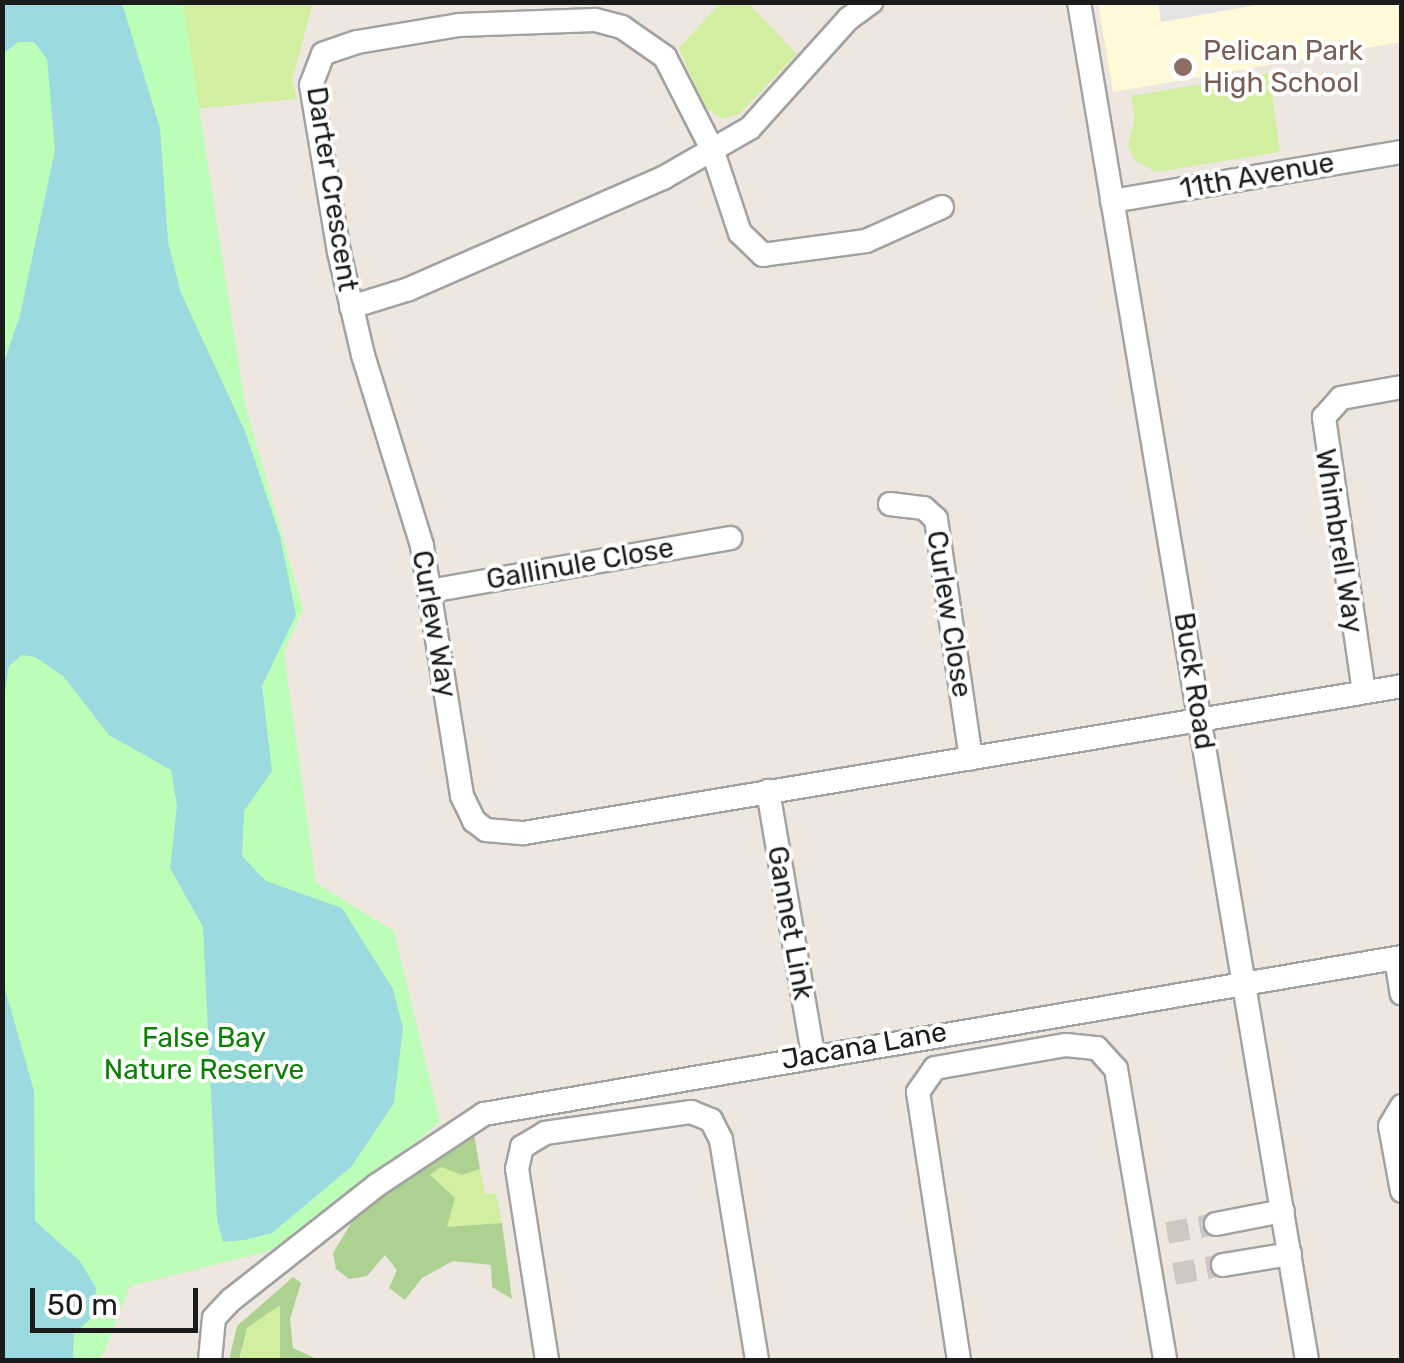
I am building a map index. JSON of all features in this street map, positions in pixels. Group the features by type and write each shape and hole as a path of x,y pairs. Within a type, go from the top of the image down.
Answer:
{"street":[{"path":"351,307 409,290 663,178 750,128 871,2"},
{"name":"Buck Road","path":"1079,2 1307,1360"},
{"name":"Darter Crescent","path":"351,307 311,85 323,54 340,46 459,25 574,19 622,27 665,56 712,150 740,233 771,258 866,242 942,206"},
{"name":"11th Avenue","path":"1112,202 1402,152"},
{"name":"Curlew Way","path":"351,307 430,591 462,796 486,830 524,833 1402,686"},
{"name":"Whimbrell Way","path":"1364,692 1324,417 1341,398 1402,387"},
{"name":"Curlew Close","path":"890,504 924,508 936,519 970,758"},
{"name":"Gallinule Close","path":"430,591 730,538"},
{"name":"Gannet Link","path":"768,791 813,1055"},
{"path":"1399,957 1402,994"},
{"name":"Jacana Lane","path":"210,1360 214,1318 231,1300 376,1186 484,1114 1244,980 1399,957"},
{"path":"959,1360 918,1108 922,1081 935,1068 1066,1045 1097,1048 1116,1069 1162,1276 1165,1360"},
{"path":"547,1360 517,1169 522,1147 545,1134 691,1112 711,1120 721,1140 757,1360"},
{"path":"1396,1112 1402,1191"},
{"path":"1216,1224 1283,1211"},
{"path":"1224,1265 1290,1254"}],"shaded area":[{"path":"1158,2 1268,2 1268,3 1161,22"},
{"name":"Pelican Park High School","path":"1098,3 1401,3 1401,42 1113,92"}],"green space":[{"path":"747,2 797,54 739,114 723,119 703,106 679,48 720,3"},
{"name":"False Bay Nature Reserve","path":"3,3 183,3 245,404 303,609 284,653 316,883 394,931 440,1122 289,1246 130,1286 101,1360 3,1360"},
{"path":"136,3 313,3 292,80 297,99 181,110"},
{"path":"1269,73 1280,152 1156,172 1134,160 1128,145 1135,118 1131,96"},
{"path":"474,1134 480,1169 462,1175 441,1167 430,1175 455,1198 447,1227 502,1223 512,1299 492,1287 491,1265 453,1261 422,1278 405,1300 389,1288 397,1270 385,1255 367,1276 349,1279 336,1269 333,1253 364,1202 451,1137"},
{"path":"441,1167 462,1175 480,1169 485,1194 496,1193 502,1223 447,1227 430,1175"},
{"path":"293,1277 301,1283 290,1319 293,1348 319,1360 280,1360 280,1305 247,1328 239,1360 229,1360 237,1326"},
{"path":"280,1304 280,1360 240,1360 246,1328"}],"water":[{"path":"3,2 122,3 160,128 168,242 181,293 245,431 280,536 296,615 262,686 272,771 244,811 242,856 266,881 342,908 393,989 403,1028 394,1103 351,1167 272,1233 245,1240 223,1242 217,1219 203,927 170,868 177,806 171,770 109,735 63,676 35,657 22,655 9,666 3,703 3,365 20,315 55,150 47,59 34,42 18,42 3,54"},
{"path":"3,982 34,1091 35,1221 80,1261 96,1288 94,1316 74,1334 73,1360 3,1360"}],"tunnel":[{"path":"1167,1233 1216,1224"},
{"path":"1174,1274 1223,1265"}],"place":[{"name":"Pelican Park High School","path":"1183,67"}]}
